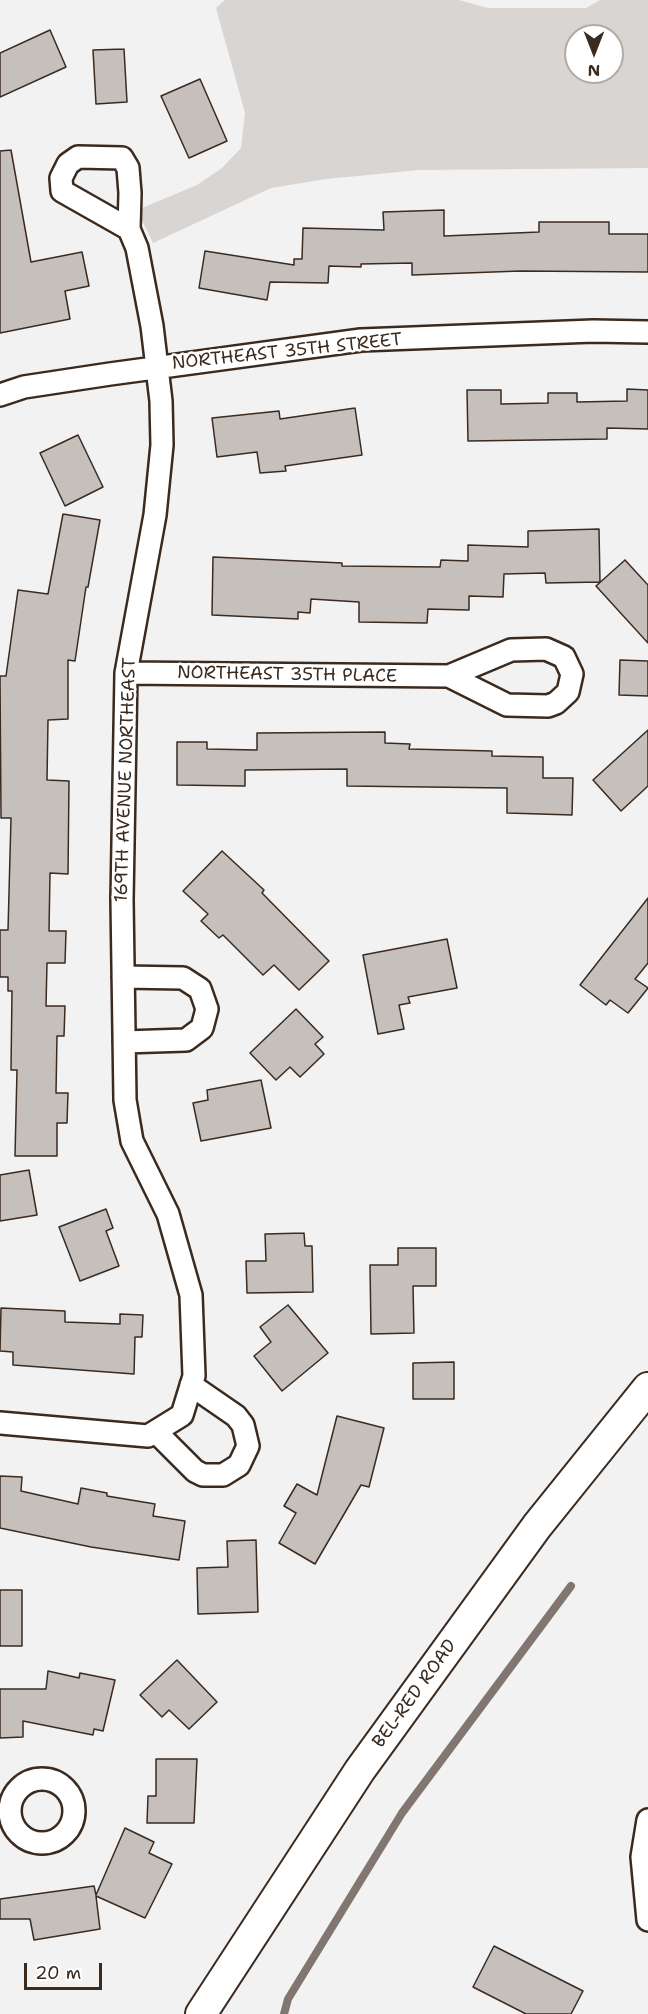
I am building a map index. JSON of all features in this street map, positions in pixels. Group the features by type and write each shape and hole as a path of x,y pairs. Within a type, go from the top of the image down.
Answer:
{"main road":[{"name":"BEL-RED ROAD","path":"201,2014 360,1770 537,1526 648,1388"}],"street":[{"name":"169TH AVENUE NORTHEAST","path":"129,229 137,248 157,367 162,445 155,516 126,674 123,977 125,1100 132,1141 168,1214 191,1295 194,1376 182,1415 156,1432"},
{"name":"NORTHEAST 35TH STREET","path":"0,395 24,387 361,340 592,331 648,332"},
{"name":"NORTHEAST 35TH PLACE","path":"126,674 449,676 511,650 546,649 564,657 572,674 568,692 556,703 548,706 507,705 449,676"},
{"path":"123,977 183,978 200,989 207,1009 202,1028 186,1040 124,1042"},
{"path":"0,1423 148,1436 156,1432 195,1471 204,1475 223,1475 239,1465 248,1446 243,1425 236,1416 191,1385"},
{"path":"648,1820 642,1857 648,1920"}],"shaded area":[{"path":"225,0 459,0 488,8 586,8 600,0 648,0 648,168 420,170 326,179 271,188 153,243 137,210 197,185 222,168 241,148 245,113 216,8"}],"building":[{"path":"50,30 66,67 0,97 0,53"},
{"path":"124,49 127,102 96,104 93,50"},
{"path":"200,79 227,141 189,158 161,96"},
{"path":"11,150 31,262 82,252 89,286 65,291 70,319 0,333 0,151"},
{"path":"444,210 444,236 539,232 539,222 609,222 609,234 648,234 648,272 520,271 412,275 412,263 361,264 361,267 329,266 328,283 270,282 267,300 199,288 205,251 294,265 294,259 302,259 303,228 384,230 383,212"},
{"path":"627,389 648,390 648,429 607,428 607,439 468,441 467,390 501,390 501,404 548,403 548,393 577,393 577,402 627,401"},
{"path":"355,408 362,455 285,466 286,471 260,473 257,452 217,457 212,418 279,411 280,419"},
{"path":"78,435 103,487 65,506 40,453"},
{"path":"63,514 100,520 88,587 86,587 75,661 68,660 68,719 48,720 47,780 69,781 68,874 50,873 49,931 66,931 65,963 47,963 46,1006 65,1006 64,1036 57,1036 56,1093 68,1093 67,1123 57,1123 57,1156 15,1156 17,1070 11,1070 12,991 8,991 8,977 0,977 0,930 8,930 11,818 1,818 0,676 6,676 18,590 48,594"},
{"path":"599,529 600,582 546,583 545,573 504,574 503,597 469,596 469,610 428,609 427,623 359,622 359,602 311,599 310,613 298,612 298,619 212,615 213,557 342,563 342,566 440,567 441,560 468,561 468,545 528,547 528,531"},
{"path":"625,560 648,585 648,643 596,586"},
{"path":"620,660 648,661 648,696 619,695"},
{"path":"648,730 648,786 621,811 593,780"},
{"path":"385,732 385,743 410,744 409,749 492,751 492,756 543,757 543,778 573,778 572,815 507,813 507,788 347,786 347,769 245,770 245,786 177,785 177,742 207,742 207,749 257,750 257,733"},
{"path":"222,851 264,890 262,893 329,961 299,990 274,965 263,975 223,935 219,938 201,921 208,914 183,891"},
{"path":"648,898 648,963 635,979 648,988 628,1013 610,1000 606,1005 580,985"},
{"path":"447,939 457,988 408,997 410,1003 399,1005 404,1029 378,1034 363,955"},
{"path":"296,1009 323,1037 315,1044 324,1054 300,1077 290,1067 276,1080 250,1053"},
{"path":"261,1080 271,1128 201,1141 193,1103 208,1100 207,1090"},
{"path":"29,1170 37,1215 0,1221 0,1175"},
{"path":"106,1209 113,1228 106,1231 119,1266 80,1281 59,1227"},
{"path":"304,1233 305,1246 312,1246 313,1292 247,1293 246,1261 266,1261 265,1234"},
{"path":"398,1248 436,1248 436,1286 413,1286 414,1333 371,1334 370,1265 398,1265"},
{"path":"288,1305 328,1353 282,1391 254,1356 271,1342 260,1327"},
{"path":"1,1308 65,1311 65,1322 120,1324 120,1314 143,1315 142,1337 135,1337 134,1374 13,1365 13,1352 0,1351"},
{"path":"454,1362 454,1399 413,1399 413,1363"},
{"path":"337,1416 384,1428 369,1487 361,1485 315,1564 279,1543 296,1513 284,1506 297,1484 317,1495"},
{"path":"0,1476 22,1477 21,1491 78,1504 81,1488 107,1493 107,1496 155,1504 153,1516 185,1521 179,1560 91,1547 0,1528"},
{"path":"256,1540 258,1612 198,1614 197,1568 228,1567 227,1541"},
{"path":"0,1590 22,1590 22,1646 0,1646"},
{"path":"177,1660 217,1702 189,1729 169,1710 162,1717 140,1695"},
{"path":"48,1671 79,1678 80,1673 115,1680 103,1731 94,1729 93,1735 23,1721 23,1737 0,1738 0,1689 46,1689"},
{"path":"156,1759 197,1759 194,1823 147,1823 148,1796 156,1796"},
{"path":"125,1828 154,1842 149,1853 172,1864 145,1918 96,1896 100,1929 34,1940 30,1919 0,1919 0,1899 94,1886 96,1895"},
{"path":"494,1946 583,1991 571,2014 526,2014 473,1987"}],"waterway":[{"path":"284,2014 288,1999 402,1813 571,1586"}]}
